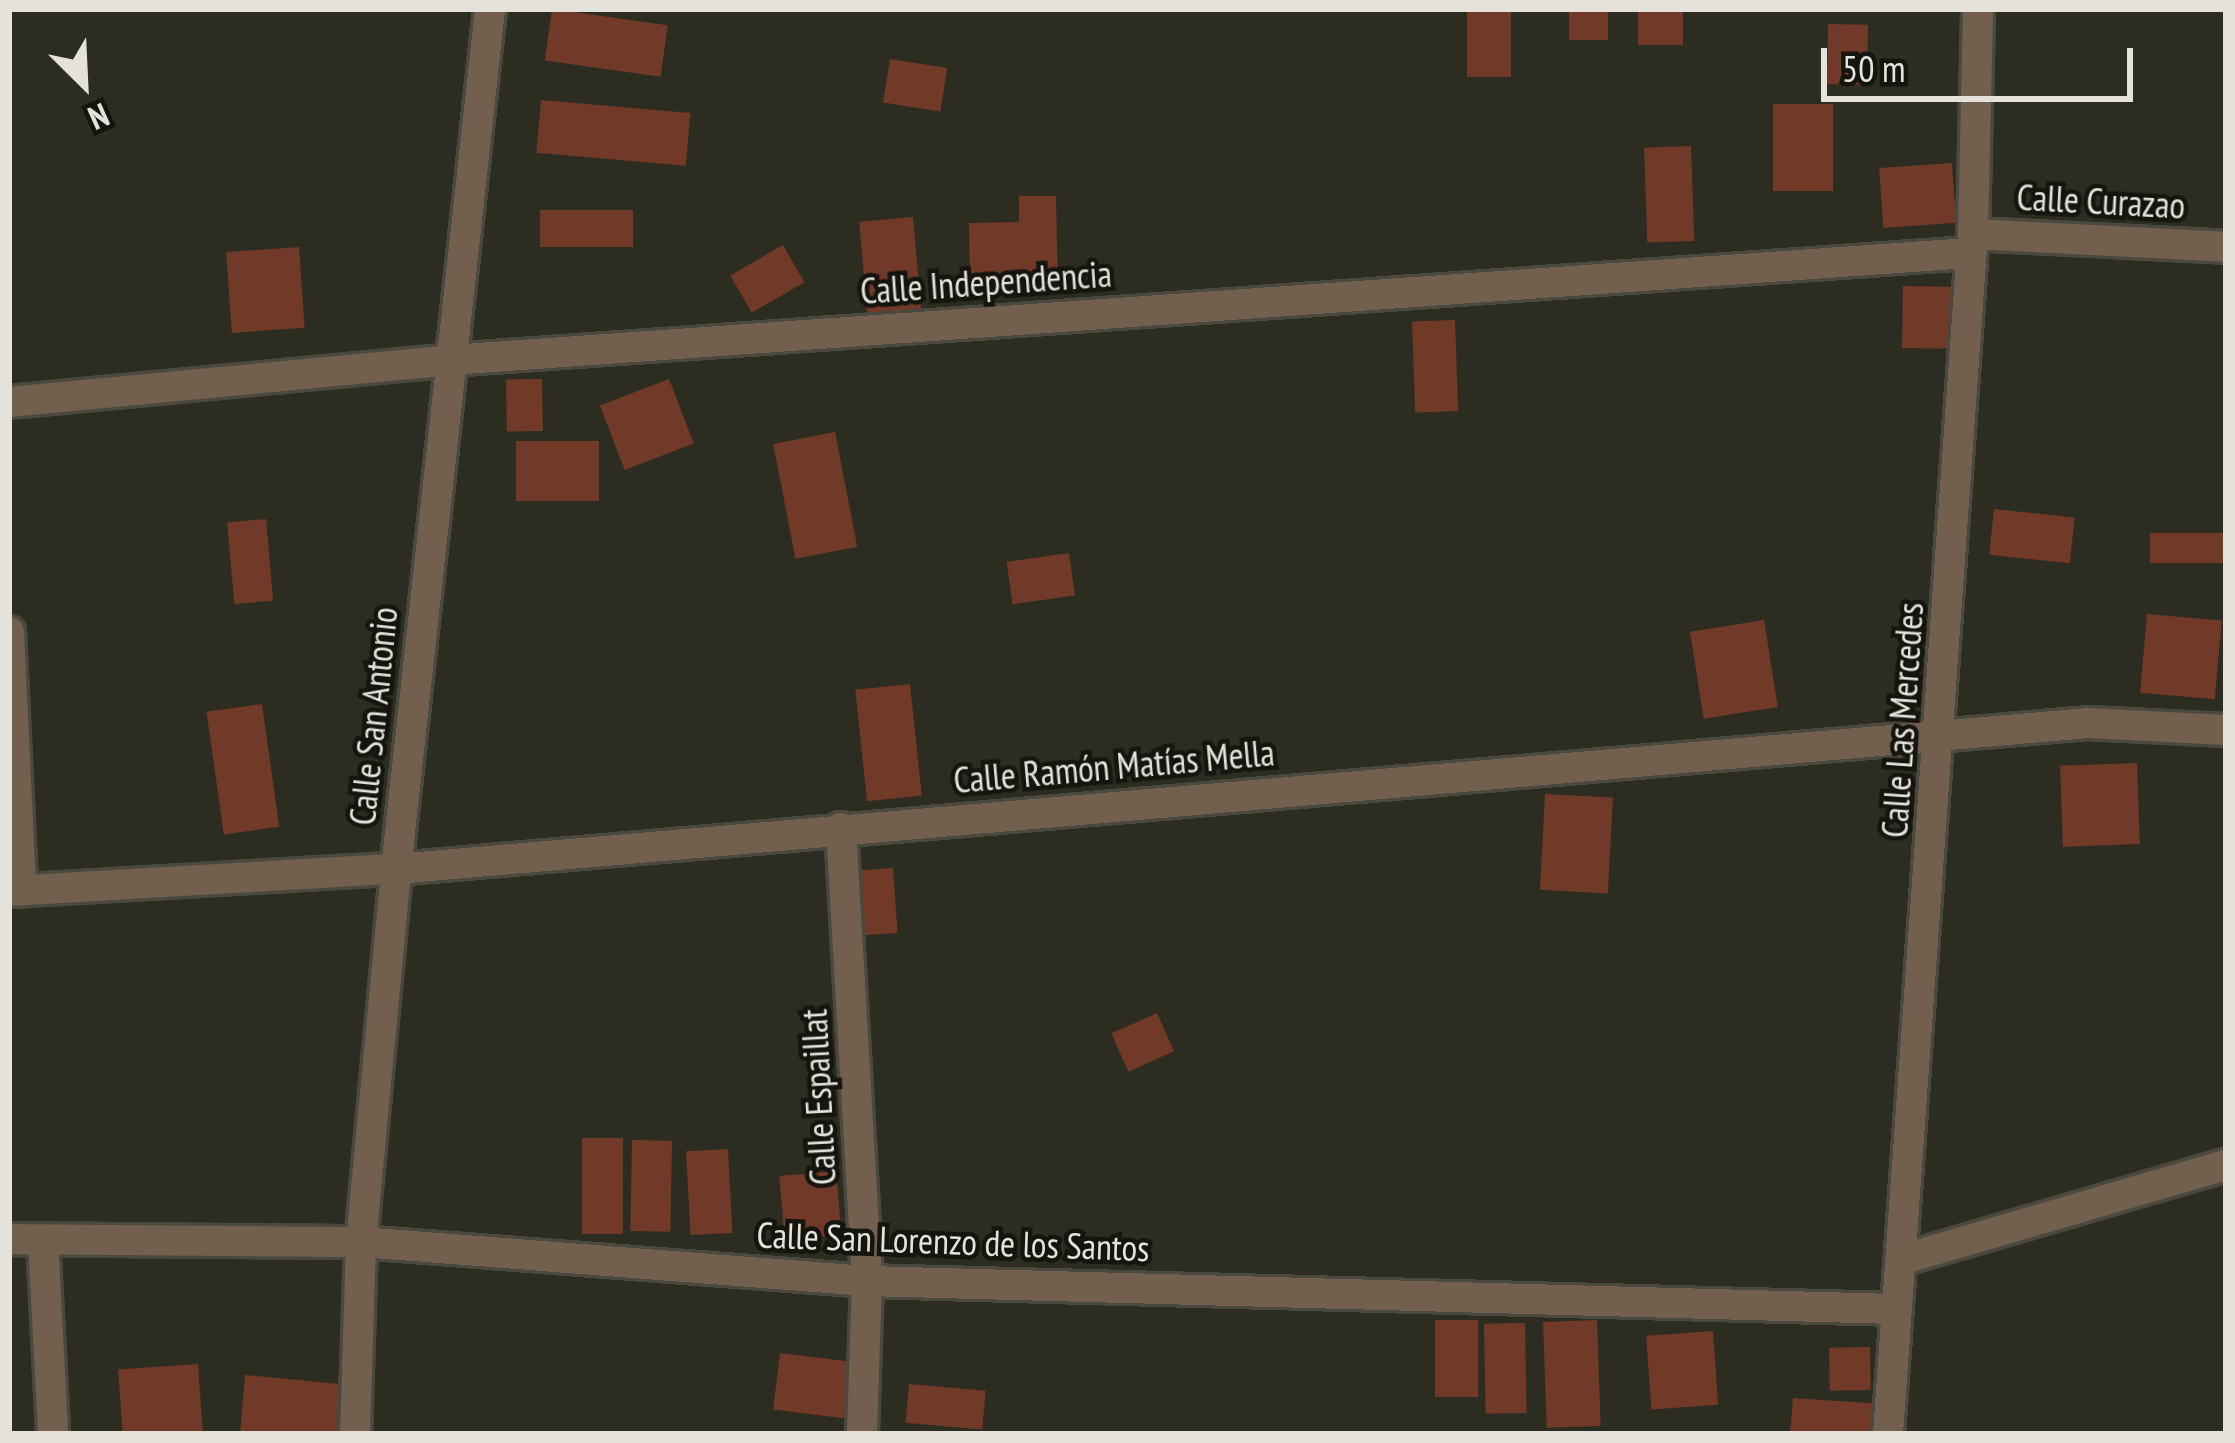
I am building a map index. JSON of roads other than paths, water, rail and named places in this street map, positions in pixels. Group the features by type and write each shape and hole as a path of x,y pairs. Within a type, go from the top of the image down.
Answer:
{"street":[{"name":"Calle San Antonio","path":"355,1434 361,1242 396,869 490,9"},
{"name":"Calle Las Mercedes","path":"1888,1434 1941,739 1972,244 1978,9"},
{"name":"Calle Independencia","path":"9,402 450,360 1972,244"},
{"name":"Calle Curazao","path":"1972,244 2226,247"},
{"path":"9,632 15,891"},
{"name":"Calle Ramón Matías Mella","path":"15,891 396,869 2088,723 2226,730"},
{"name":"Calle Espaillat","path":"841,828 867,1281 862,1434"},
{"path":"1904,1259 2226,1166"},
{"name":"Calle San Lorenzo de los Santos","path":"9,1239 361,1242 867,1281 1895,1309"},
{"path":"44,1240 53,1434"}]}
